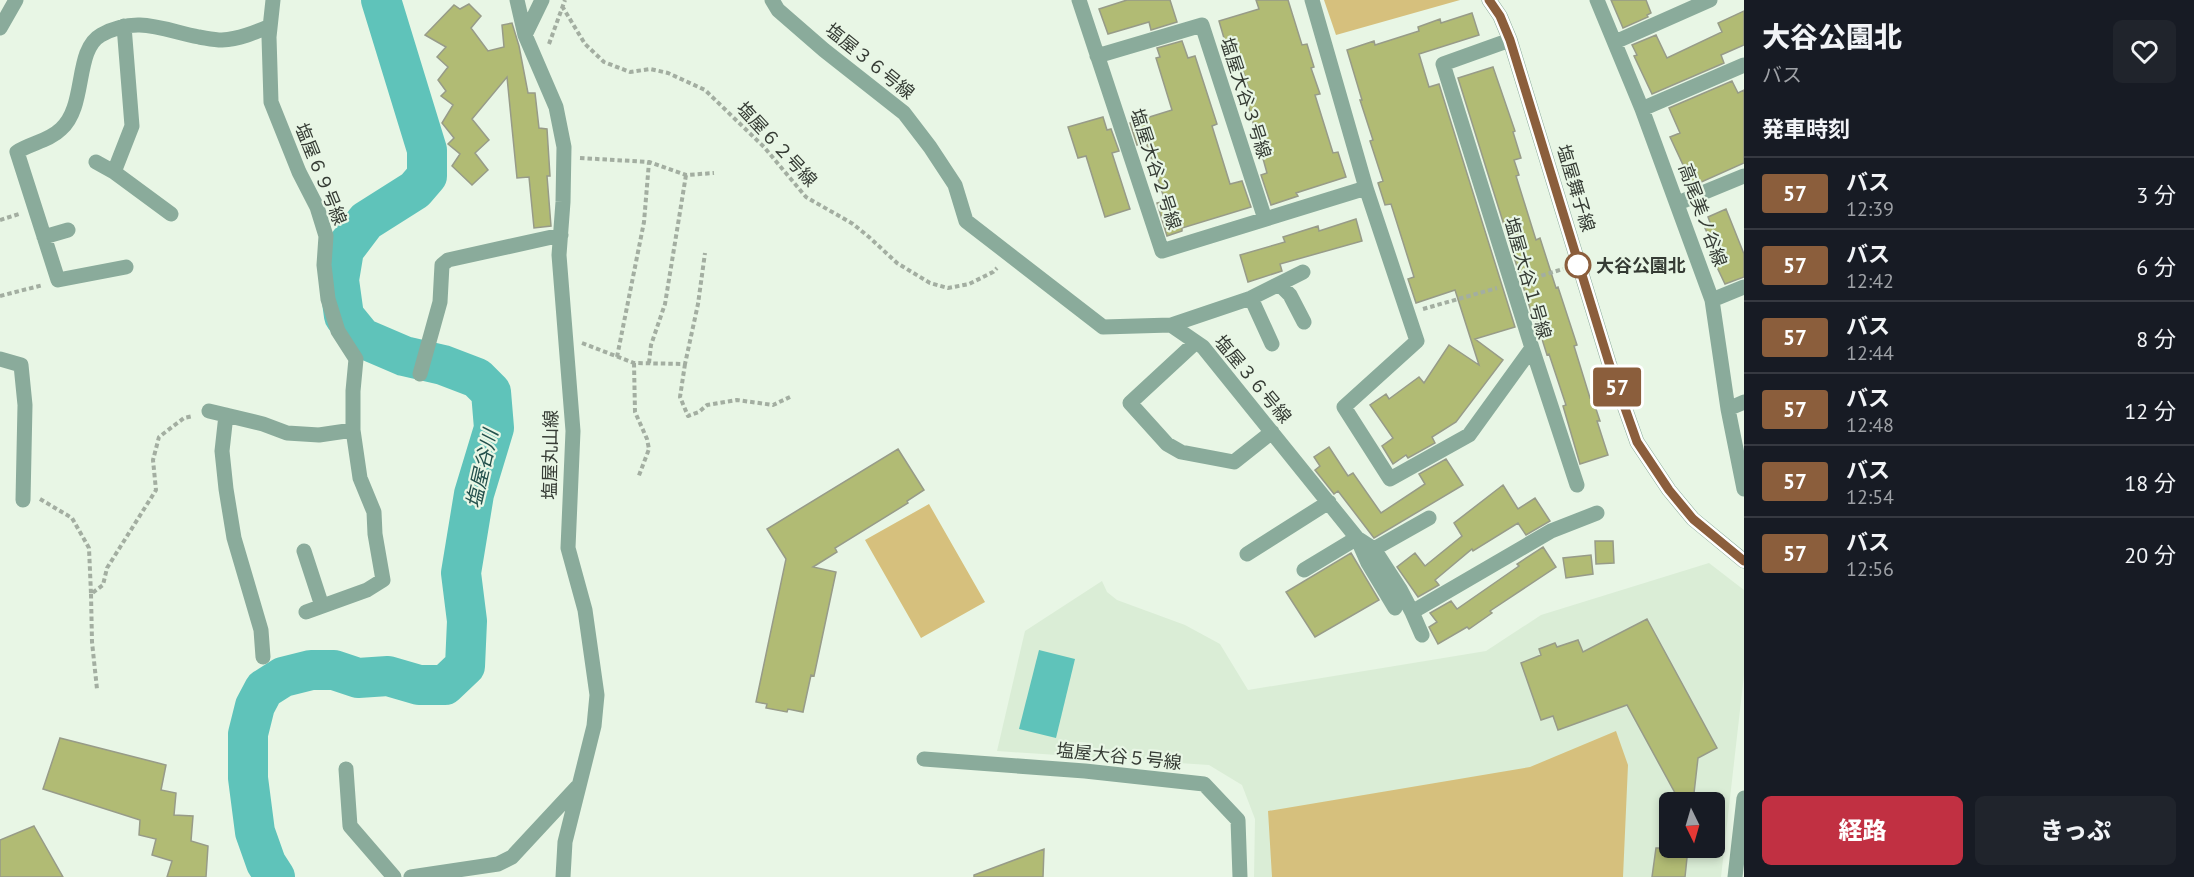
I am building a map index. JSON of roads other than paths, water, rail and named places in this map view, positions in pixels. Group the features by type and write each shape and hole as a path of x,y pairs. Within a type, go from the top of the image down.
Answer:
{"street":[{"path":"0,28 16,0"},
{"name":"塩屋６９号線","path":"273,0 270,26 271,102 320,217 326,236 324,265 328,299 338,331 356,359 352,430 360,478 374,512 382,580 367,590 322,606"},
{"name":"塩屋丸山線","path":"517,0 525,35 556,107 564,147 559,255 573,431 568,548 585,610 597,695 594,726 565,842 563,877"},
{"path":"525,35 542,0"},
{"name":"塩屋３６号線","path":"772,0 778,10 824,50 904,113 955,185 966,221 1102,327 1171,325 1203,347 1357,538 1374,549 1400,589 1422,635"},
{"name":"塩屋大谷２号線","path":"1079,0 1162,251 1366,188"},
{"name":"塩屋大谷１号線","path":"1312,0 1366,188 1417,341 1344,407 1390,479 1469,435 1532,348 1443,64 1510,40"},
{"name":"塩屋舞子線","path":"1489,0 1500,16 1510,40 1609,363 1637,442 1669,490 1693,519 1744,561"},
{"name":"高尾美ノ谷線","path":"1596,0 1642,109 1713,300 1728,409 1744,489"},
{"path":"1615,42 1710,0"},
{"path":"126,267 58,280 17,152 28,144 48,138 62,129 75,110 89,44 100,35 124,26 147,24 220,40 244,37 270,26"},
{"name":"塩屋大谷３号線","path":"1098,56 1202,25 1265,219"},
{"path":"114,172 132,126 124,26"},
{"path":"1642,109 1744,65"},
{"path":"96,162 114,172 171,214"},
{"path":"1678,203 1744,176"},
{"path":"44,237 68,230"},
{"path":"420,374 440,302 442,265 448,260 561,235"},
{"path":"1171,325 1251,298 1303,273"},
{"path":"1279,284 1290,295 1304,322"},
{"path":"1713,300 1744,287"},
{"path":"1251,298 1272,344"},
{"path":"1196,342 1130,403 1167,444 1181,452 1234,462 1272,432"},
{"path":"1532,348 1577,485"},
{"path":"0,359 21,365 25,405 23,500"},
{"path":"1728,409 1744,402"},
{"path":"209,411 263,424 287,434 319,435 352,430"},
{"path":"226,415 222,451 226,489 234,538 261,630 263,657"},
{"path":"1247,554 1329,502"},
{"path":"1412,612 1452,591 1551,531 1597,513"},
{"path":"1374,549 1428,518"},
{"path":"1304,570 1357,538 1395,608"},
{"path":"304,551 322,606 306,612"},
{"name":"塩屋大谷５号線","path":"924,759 1085,771 1204,784 1238,820 1240,877"},
{"path":"346,769 350,826 394,877"},
{"path":"411,877 498,864 512,857 579,785"},
{"path":"1735,877 1744,798"}],"water":[{"path":"1039,650 1075,659 1056,738 1019,729"}],"waterway":[{"name":"塩屋谷川","path":"275,877 266,863 255,832 248,778 248,734 255,706 264,689 283,677 311,670 334,670 358,678 388,676 419,685 445,685 465,666 467,621 461,573 474,494 494,428 491,392 477,378 443,365 404,356 362,338 344,316 339,280 344,250 366,221 415,190 427,176 427,150 381,0"}],"place":[{"name":"大谷公園北","path":"1578,265"}]}
